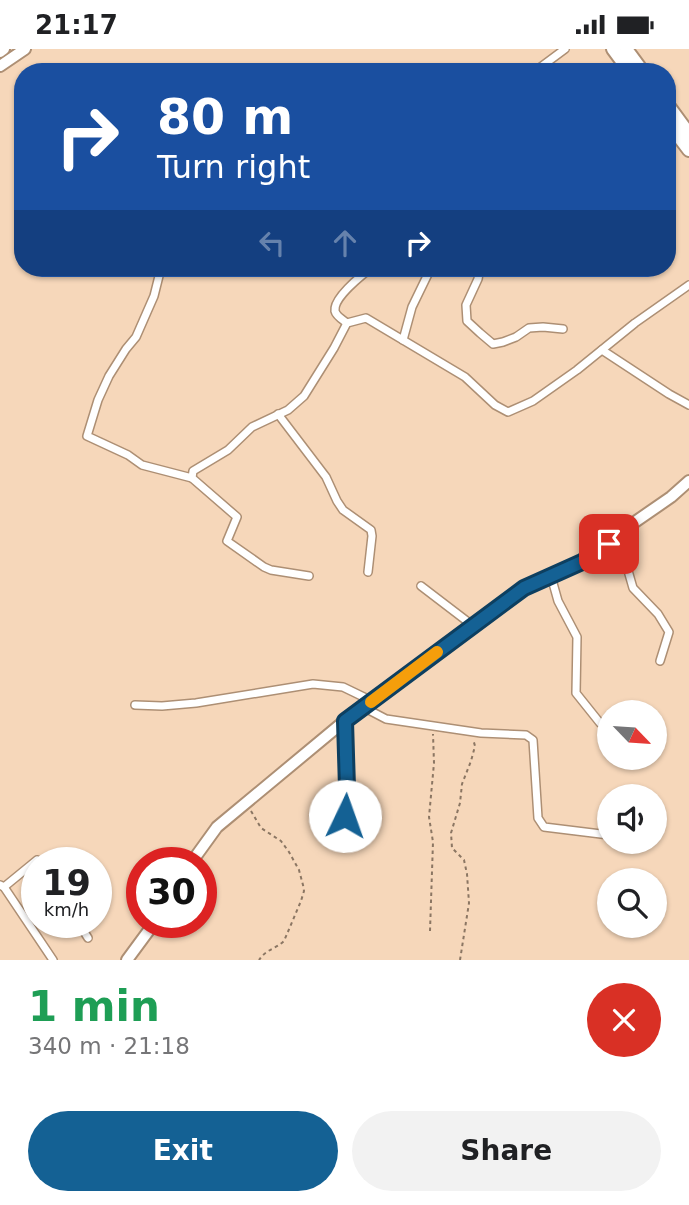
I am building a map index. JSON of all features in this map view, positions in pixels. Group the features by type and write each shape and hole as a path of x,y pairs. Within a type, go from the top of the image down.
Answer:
{"main road":[{"path":"676,116 689,134"},
{"path":"676,133 689,150"}],"street":[{"path":"0,67 25,49"},
{"path":"546,63 565,49"},
{"path":"159,277 154,296 136,337 109,376 98,400 87,436 142,464 191,478 237,517 228,541 264,567 309,576"},
{"path":"347,323 335,310 337,303 361,277"},
{"path":"403,340 412,307 427,277"},
{"path":"478,277 466,305 467,321 493,344 516,337 529,328 564,329"},
{"path":"191,478 192,471 228,450 252,427 288,410 304,396 347,323 366,318 389,330 465,377 495,405 509,412 533,401 689,285"},
{"path":"602,350 689,405"},
{"path":"278,414 326,477 344,510 371,530 368,572"},
{"path":"203,847 217,827 345,721 472,625 524,588 582,562 671,498 689,481"},
{"path":"632,524 625,560 633,588 658,614 668,632 660,661"},
{"path":"551,576 558,601 577,636 576,693 597,719"},
{"path":"421,586 472,625"},
{"path":"135,705 196,703 313,684 342,687 386,719 470,731 526,735 533,740 538,818 544,827 597,834"},
{"path":"345,721 345,816"},
{"path":"21,872 2,886 52,960"},
{"path":"127,960 143,938"}],"path":[{"path":"430,931 433,842 429,817 434,763 433,726"},
{"path":"460,960 469,903 467,874 464,860 452,848 450,833 475,746 470,731"},
{"path":"247,803 261,828 281,841 289,852 299,870 304,891 284,941 268,950 259,960"}],"slow traffic":[{"path":"371,702 437,652"}],"route":[{"path":"345,816 345,721 524,588 582,562 609,544"}]}
